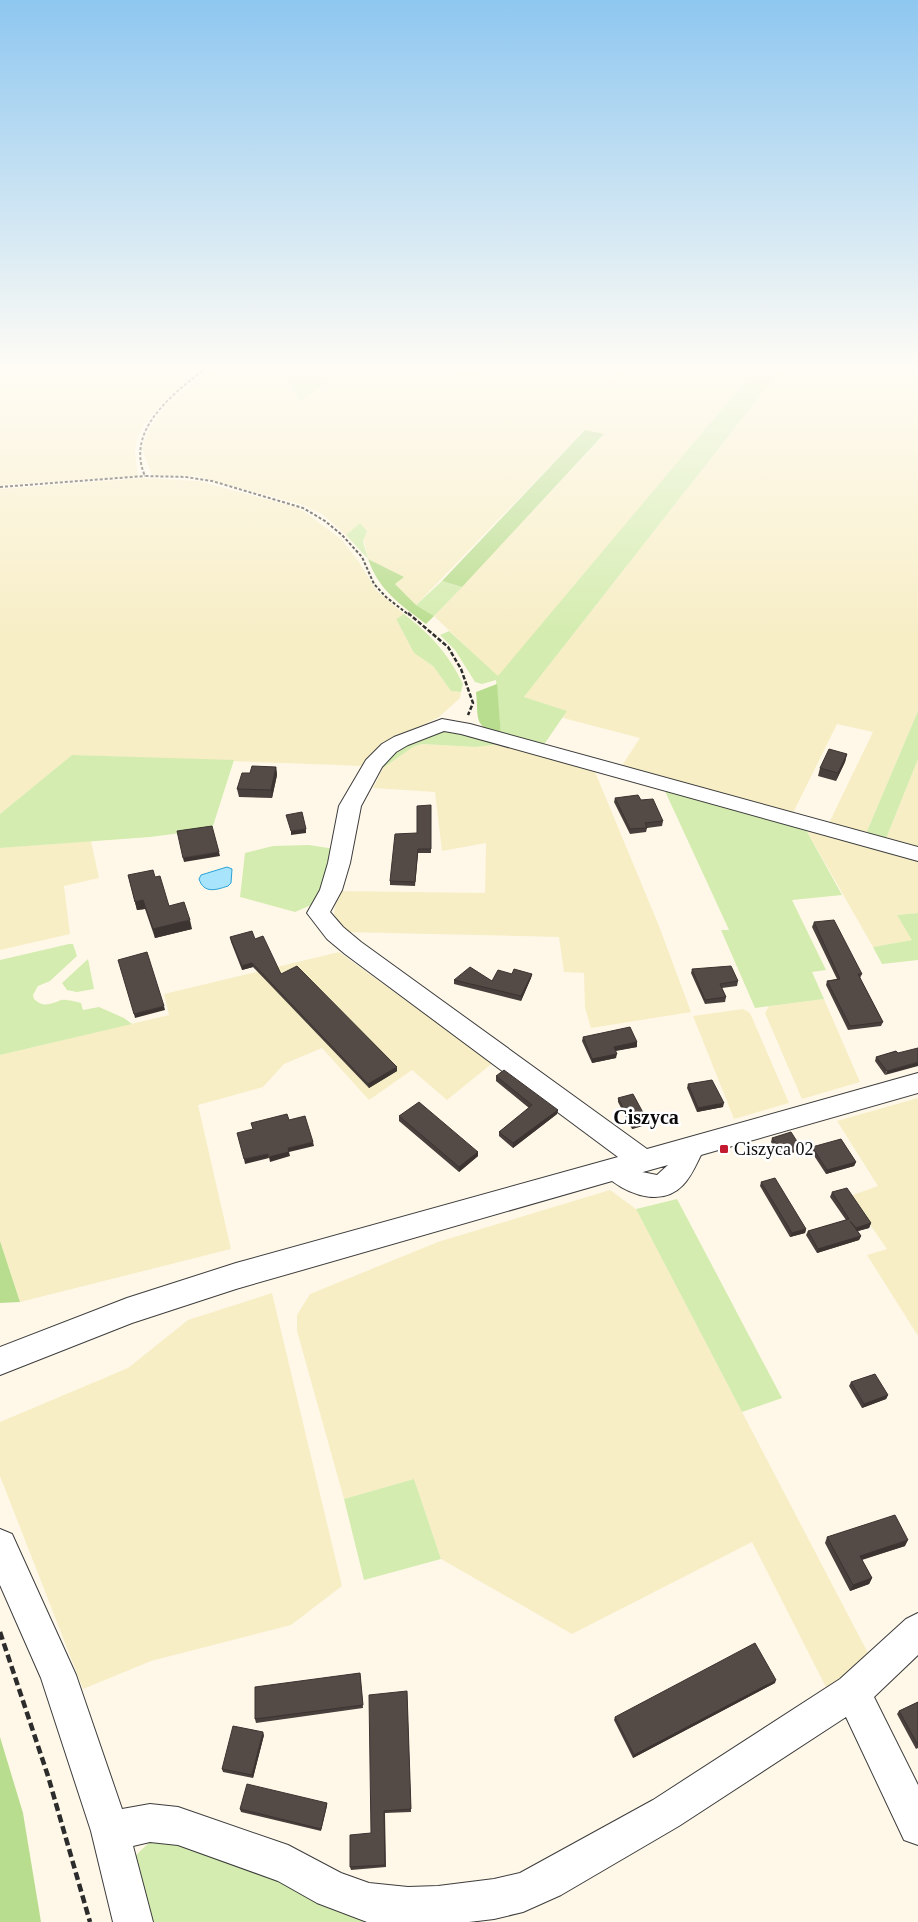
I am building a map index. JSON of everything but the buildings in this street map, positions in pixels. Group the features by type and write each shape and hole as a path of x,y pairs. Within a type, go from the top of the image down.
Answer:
{"street":[{"path":"630,1165 334,933 318,913 331,890 339,863 350,806 373,764 390,748 401,741 431,729 442,725 463,728 918,854"},
{"path":"630,1165 629,1180 638,1184 653,1186 665,1184 673,1177 692,1147 918,1083"},
{"path":"0,1361 127,1311 236,1276 630,1165"},
{"path":"0,1546 58,1675 110,1831 133,1922"},
{"path":"110,1831 150,1824 178,1826 288,1865 331,1889 370,1903 408,1907 438,1906 494,1899 523,1892 548,1881 657,1818 853,1692 918,1631"},
{"path":"853,1692 918,1826"}],"path":[{"path":"139,455 138,458 145,476"},
{"path":"0,487 145,476 186,477 212,481 304,508 336,530 362,557 374,584 386,597 448,647 461,669 473,703 463,728"},
{"path":"0,1632 31,1719 68,1838 90,1922"}],"shaded area":[{"path":"0,455 135,455 138,476 0,485"},
{"path":"144,455 561,455 416,605 395,584 403,577 368,559 360,523 346,535 322,514 303,505 196,476 152,475"},
{"path":"586,455 684,455 498,677 434,616"},
{"path":"714,455 918,455 918,711 865,836 828,825 873,732 837,724 792,815 621,767 640,738 563,718 566,711 524,697"},
{"path":"143,478 199,481 295,507 305,512 342,540 359,562 376,590 404,614 396,619 414,653 433,666 451,691 461,692 460,698 439,717 398,738 363,766 72,755 0,814 0,489"},
{"path":"508,743 593,767 659,926 691,1012 591,1028 585,1008 584,973 564,972 559,937 343,932 334,914 335,905 342,891 485,893 486,843 442,851 435,792 373,788 383,768 413,747 422,744 476,747"},
{"path":"918,759 918,850 885,841"},
{"path":"805,828 918,859 918,913 897,915 913,940 873,947"},
{"path":"91,841 99,878 64,886 70,934 0,950 0,848"},
{"path":"339,952 495,1061 447,1100 412,1070 369,1100 322,1048 284,1064 263,1087 198,1105 231,1249 20,1302 0,1241 0,1055 169,1015 164,994"},
{"path":"824,999 860,1082 802,1099 765,1013 769,1006"},
{"path":"743,1009 750,1013 789,1103 734,1119 693,1016"},
{"path":"918,1098 918,1336 867,1255 887,1249 850,1196 878,1186 837,1121"},
{"path":"610,1190 636,1209 869,1655 829,1693 752,1542 572,1634 441,1559 414,1479 344,1499 297,1331 297,1315 310,1294 438,1242"},
{"path":"272,1293 342,1586 291,1625 151,1661 83,1689 0,1476 0,1422 128,1368 188,1320"}],"green space":[{"path":"562,455 585,455 462,587 442,581"},
{"path":"684,455 714,455 524,697 567,711 543,746 501,735 496,680 482,684 475,682 455,650 440,635 449,631 498,676"},
{"path":"360,523 367,531 363,541 368,559 346,535"},
{"path":"368,559 404,577 395,584 416,605 434,616 426,624 399,603 378,580"},
{"path":"442,581 462,587 434,616 416,605"},
{"path":"404,614 431,637 445,654 463,684 461,692 451,691 433,666 414,653 396,619"},
{"path":"497,684 501,735 481,725 476,692"},
{"path":"918,711 918,759 885,841 865,836"},
{"path":"444,730 508,743 476,747 422,744 413,747 383,768 384,761 399,748"},
{"path":"72,755 234,760 212,829 150,837 0,848 0,814"},
{"path":"664,789 805,828 842,895 792,900 826,970 812,972 824,999 755,1008 721,930 729,930"},
{"path":"309,845 335,849 319,898 311,905 295,912 240,897 245,853 273,846"},
{"path":"918,913 918,960 882,964 873,947 912,940 897,915"},
{"path":"73,944 77,956 50,981 38,986 33,995 34,999 41,1004 50,1004 61,1000 74,1001 81,1003 83,1010 99,1007 124,1018 132,1024 0,1055 0,960"},
{"path":"88,959 94,989 77,992 67,990 62,983"},
{"path":"677,1199 782,1398 742,1412 636,1209"},
{"path":"0,1241 20,1302 0,1303"},
{"path":"414,1479 441,1559 364,1580 344,1499"},
{"path":"0,1737 23,1813 41,1922 0,1922"},
{"path":"158,1834 416,1922 148,1922 134,1857"}],"water":[{"path":"227,867 232,869 231,883 228,886 211,890 201,884 199,879 201,875"}],"place":[{"name":"Ciszyca 02","path":"724,1149"}],"district":[{"name":"Ciszyca","path":"646,1117"}]}
